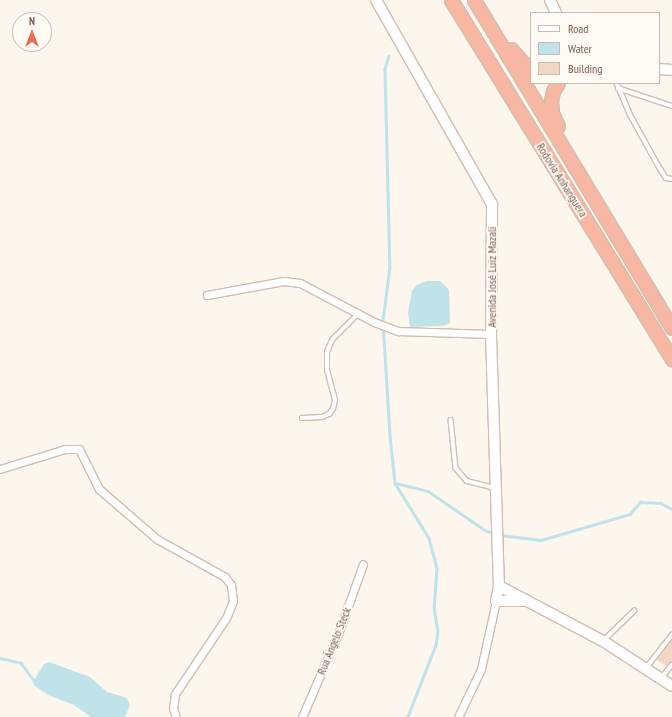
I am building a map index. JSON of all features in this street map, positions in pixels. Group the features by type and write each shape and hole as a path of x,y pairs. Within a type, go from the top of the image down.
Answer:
{"highway":[{"name":"Rodovia Anhanguera","path":"452,0 672,359"},
{"name":"Rodovia Anhanguera","path":"474,0 672,328"},
{"path":"474,0 530,71"},
{"path":"557,84 553,91 552,113 583,180"}],"main road":[{"name":"Avenida José Luiz Mazali","path":"376,0 492,204 491,334 499,586 496,601"},
{"path":"550,0 556,12"},
{"path":"660,69 672,70"},
{"path":"499,586 603,641 672,686"},
{"path":"496,601 526,601"}],"street":[{"path":"207,295 284,281 300,283 358,313 398,331 491,334"},
{"path":"0,469 65,449 79,449 99,489 157,539 224,577 231,585 233,601 226,618 175,694 173,708 176,717"},
{"name":"Rua Ângelo Steck","path":"302,717 338,634 363,564"},
{"path":"458,717 481,669 496,601"}],"lane":[{"path":"617,84 662,172 666,178 672,180"},
{"path":"618,88 672,106"},
{"path":"302,418 322,417 329,414 333,409 335,400 328,370 327,352 332,340 358,313"},
{"path":"451,420 456,468 467,481 496,488"},
{"path":"603,641 634,611"},
{"path":"645,668 672,635"},
{"path":"660,678 672,665"}],"water":[{"path":"427,281 440,281 449,290 450,323 443,326 410,327 408,313 412,291 416,285"},
{"path":"49,662 90,677 107,692 127,698 130,705 125,717 91,717 74,705 48,695 35,686 33,683 37,675 44,664"}],"building":[{"path":"672,640 672,662 667,666 657,660"}],"waterway":[{"path":"389,56 385,69 390,267 383,321 390,436 395,483 429,538 437,568 434,607 438,631 436,645 408,717"},
{"path":"396,483 428,491 485,530 495,534"},
{"path":"500,535 541,540 630,514 640,502 661,503 672,509"},
{"path":"0,658 21,663 34,680"}]}
